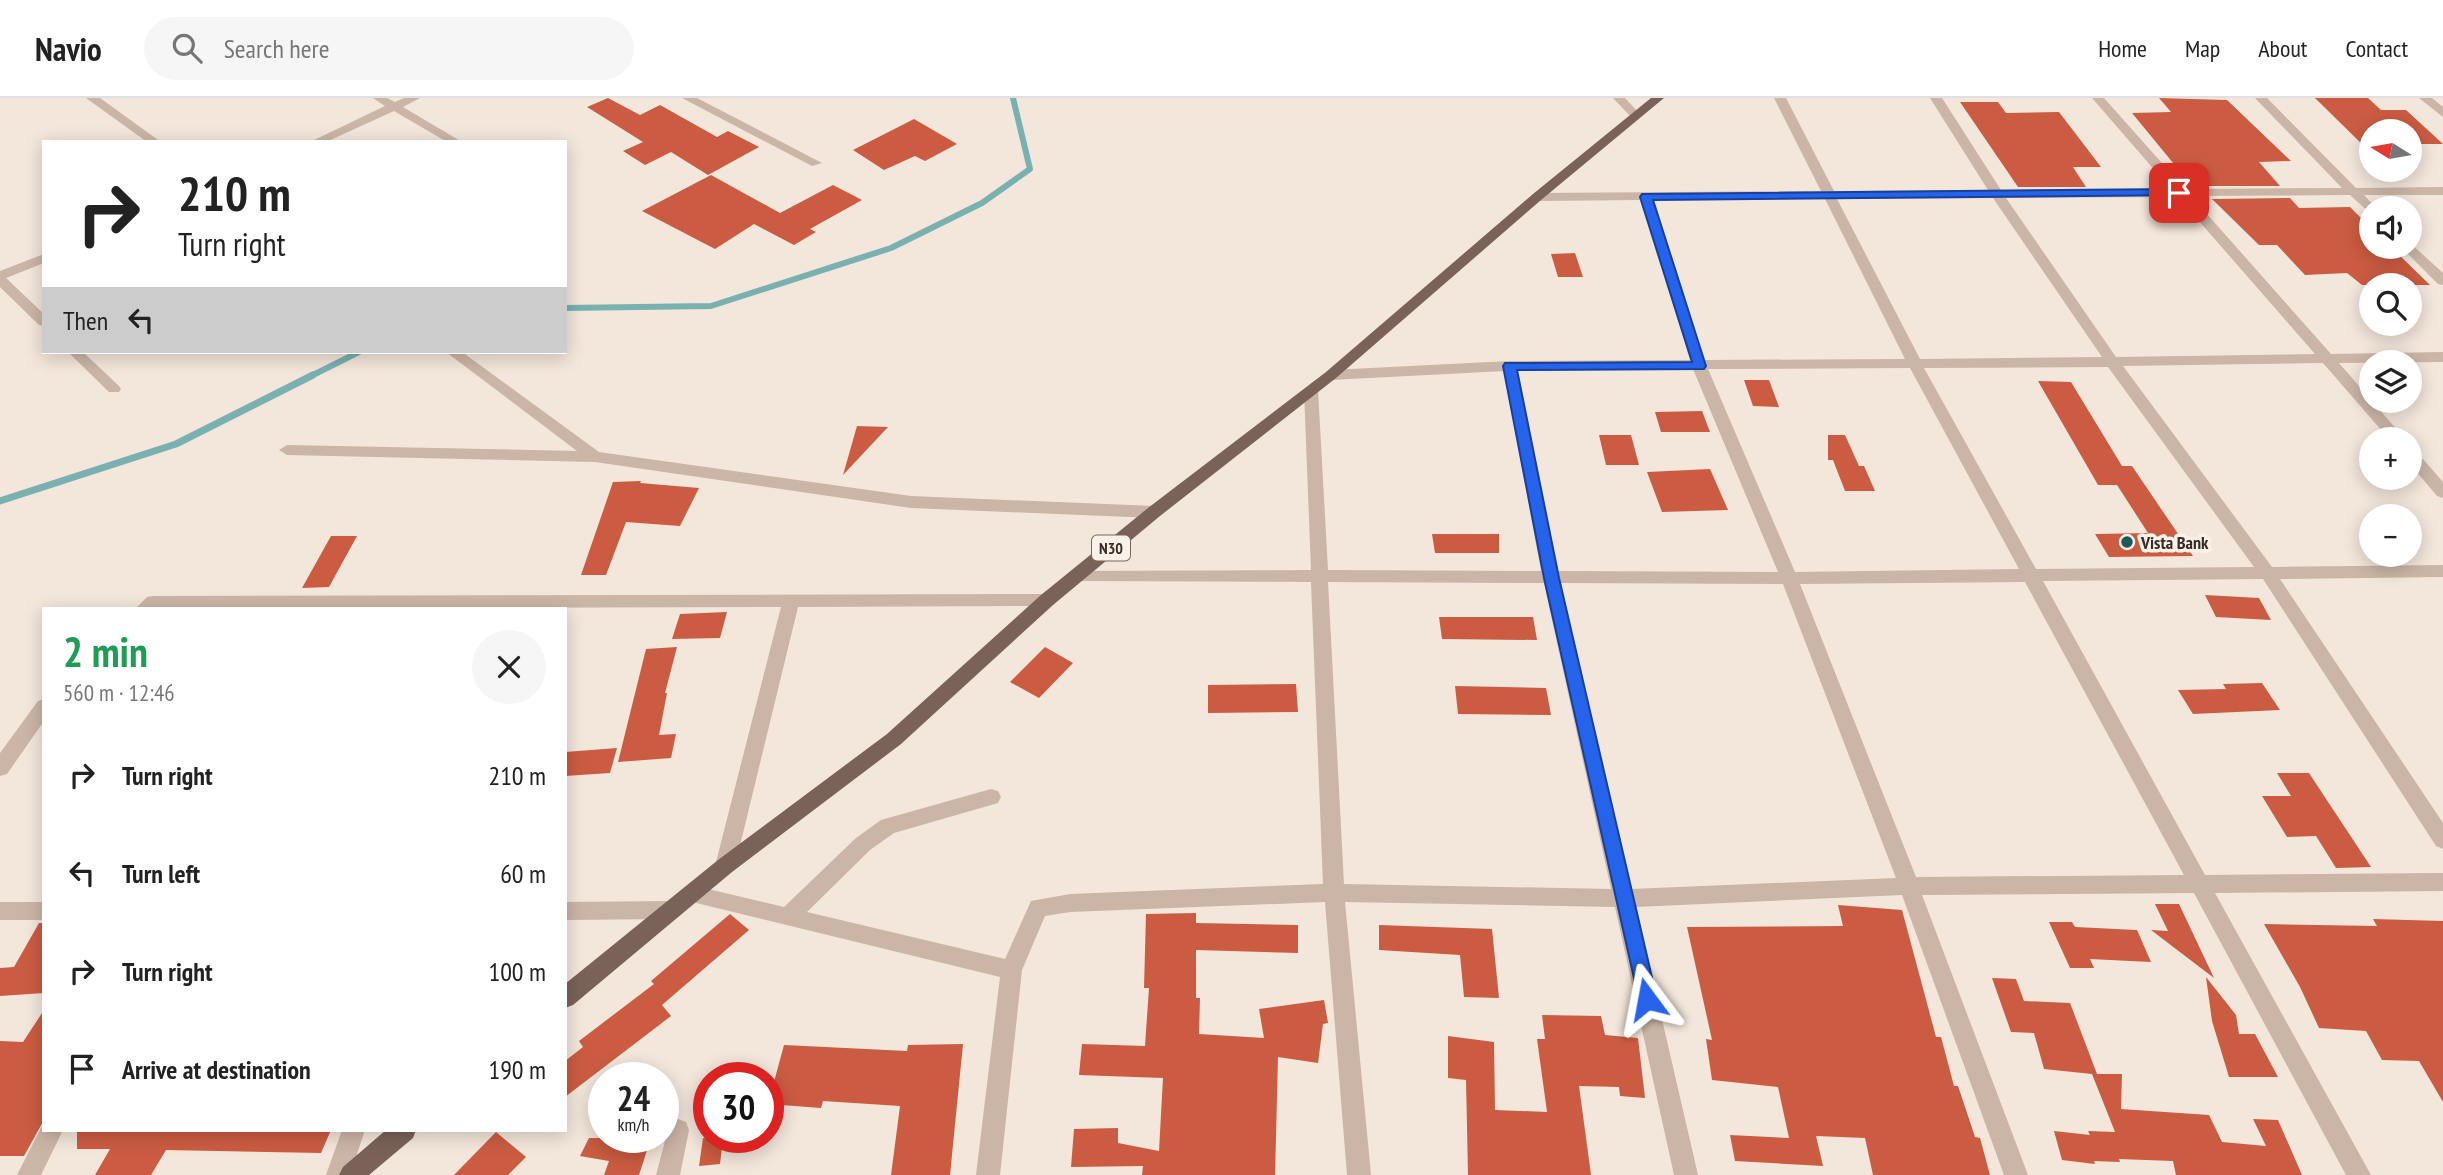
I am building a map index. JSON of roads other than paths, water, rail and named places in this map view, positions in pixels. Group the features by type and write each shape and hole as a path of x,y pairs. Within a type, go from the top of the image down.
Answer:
{"main road":[{"name":"N30","path":"567,996 725,866 894,739 1047,600 1154,512 1331,375 1537,197 1658,98"},
{"path":"351,1175 403,1132"}],"street":[{"path":"92,98 152,140"},
{"path":"379,98 453,140"},
{"path":"321,140 414,98"},
{"path":"688,98 816,163"},
{"path":"1619,98 1636,116"},
{"path":"1780,98 1915,363 2359,1175"},
{"path":"1936,98 1997,194 2112,362 2268,574 2443,839"},
{"path":"2098,98 2387,427"},
{"path":"2261,98 2359,197"},
{"path":"2426,98 2443,113"},
{"path":"1537,197 2443,191"},
{"path":"1646,197 1699,366 1789,578 1909,886 2016,1175"},
{"path":"42,259 0,278 42,320"},
{"path":"2421,259 2443,281"},
{"path":"77,354 114,389"},
{"path":"456,354 595,457"},
{"path":"1331,375 1510,366 2443,357"},
{"path":"1510,366 1551,578 1686,1175"},
{"path":"1311,390 1334,893 1359,1175"},
{"path":"287,450 595,457 911,502 1154,512"},
{"path":"2422,468 2443,492"},
{"path":"1077,575 1789,578 2443,571"},
{"path":"147,607 153,602 563,604 791,600 1047,600"},
{"path":"725,866 791,600"},
{"path":"0,768 42,709"},
{"path":"787,918 863,844 888,825 991,797"},
{"path":"988,1175 1011,970 1038,908 1070,902 1334,893 1625,898 1909,886 2443,882"},
{"path":"691,894 1011,970"},
{"path":"567,911 671,910"},
{"path":"0,911 42,911"},
{"path":"29,1175 51,1132"},
{"path":"338,1175 354,1132"},
{"path":"668,1175 673,1153"}],"waterway":[{"path":"567,308 711,306 891,248 982,203 1030,169 1013,98"},
{"path":"313,375 355,354"},
{"path":"0,501 176,444 313,375"},
{"path":"309,377 313,375"}],"place":[{"name":"Vista Bank","path":"2127,542"}]}
